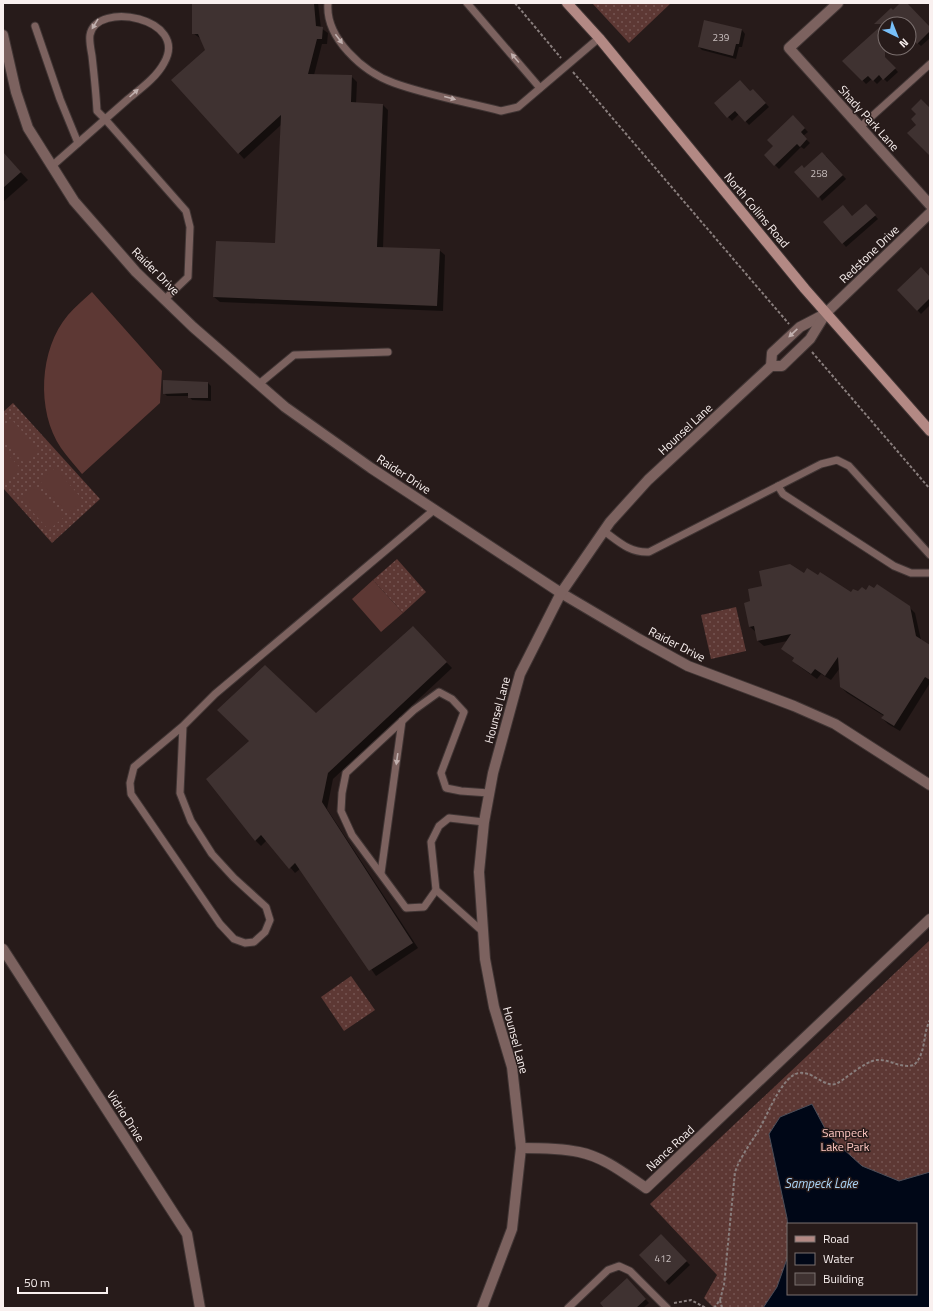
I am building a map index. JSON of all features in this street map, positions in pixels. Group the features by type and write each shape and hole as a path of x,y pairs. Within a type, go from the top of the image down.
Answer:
{"street":[{"name":"North Collins Road","path":"567,3 598,38 826,313 930,432"},
{"name":"Shady Park Lane","path":"838,3 789,48 930,205"},
{"name":"Raider Drive","path":"3,35 16,92 28,128 74,201 136,272 193,327 285,407 371,468 561,593 688,666 794,706 835,724 930,785"},
{"name":"Redstone Drive","path":"826,313 930,213"},
{"name":"Hounsel Lane","path":"521,1148 512,1067 494,1007 482,931 479,872 484,822 489,793 520,674 561,593 604,530 648,480 771,366 772,353 796,331 826,313"},
{"name":"Hounsel Lane","path":"771,366 782,366 805,343 826,313"},
{"name":"Nance Road","path":"521,1148 553,1148 580,1152 609,1163 646,1188 930,919"},
{"name":"Vidrio Drive","path":"3,949 187,1234 200,1308"},
{"path":"482,1308 512,1229 521,1148"}],"lane":[{"path":"328,3 327,12 335,34 350,55 371,72 393,83 501,111 518,107 598,38"},
{"path":"467,3 540,88"},
{"path":"52,166 105,119 156,74 165,63 168,52 167,39 160,25 148,16 118,9 110,11 96,20 90,35 97,110 105,119 186,211 190,227 188,277 165,299"},
{"path":"35,26 60,99 78,143"},
{"path":"860,127 930,64"},
{"path":"259,384 294,355 388,352"},
{"path":"604,530 627,548 641,552 650,552 821,464 837,460 849,466 930,555"},
{"path":"778,486 783,494 894,566 911,573 930,573"},
{"path":"183,726 180,793 191,821 212,854 234,878 266,907 270,920 265,932 254,942 244,943 234,939 220,924 131,794 130,783 134,767 183,726 214,694 435,509"},
{"path":"484,822 449,818 439,826 431,842 436,890 424,907 406,908 352,835 341,811 342,793 346,773 414,710 439,692 452,699 464,712 441,773 446,788 461,791 489,793"},
{"path":"381,874 402,721"},
{"path":"436,890 482,931"},
{"path":"568,1308 608,1270 619,1266 630,1271 667,1307"}],"path":[{"path":"515,3 796,331"},
{"path":"805,343 930,489"},
{"path":"714,1308 720,1300 724,1285 735,1172 740,1159 761,1125 768,1108 790,1077 801,1072 809,1073 831,1085 841,1082 869,1063 877,1060 903,1066 914,1065 922,1053 927,1026 930,1020"},
{"path":"667,1307 678,1302 691,1300 706,1308"},
{"path":"720,1300 722,1308"}],"green space":[{"path":"592,3 671,3 629,43"},
{"path":"92,292 162,371 160,403 82,474 63,451 53,433 47,416 44,380 46,362 58,329 68,315"},
{"path":"13,403 100,499 52,543 3,488 3,412"},
{"path":"11,419 40,451 25,464 3,439 3,427"},
{"path":"3,449 20,468 6,482 3,478"},
{"path":"55,468 83,500 68,513 40,481"},
{"path":"35,485 64,517 49,530 21,499"},
{"path":"397,559 426,592 403,613 373,580"},
{"path":"373,580 403,613 381,632 352,599"},
{"path":"736,607 746,651 711,659 701,615"},
{"name":"Sampeck Lake Park","path":"930,940 930,1308 714,1308 704,1298 717,1275 650,1204"},
{"path":"351,976 375,1010 344,1031 321,997"}],"water":[{"name":"Sampeck Lake","path":"812,1104 829,1136 862,1166 899,1181 930,1172 930,1308 763,1308 777,1287 787,1259 787,1295 917,1295 917,1223 788,1223 769,1134 780,1117"}],"building":[{"path":"192,3 314,3 316,26 323,27 322,39 317,39 308,74 352,75 351,102 383,104 377,247 440,249 437,306 213,297 216,241 275,243 281,115 238,154 171,80 205,50 198,34 192,34"},
{"path":"900,3 907,3 930,27 930,31 917,44 917,16 882,16 891,8 893,10"},
{"path":"704,20 742,29 739,44 736,44 733,56 698,47"},
{"path":"877,29 877,56 885,56 896,68 883,80 879,75 873,81 868,76 862,81 842,61"},
{"path":"740,80 750,91 753,89 766,103 745,122 735,111 727,118 714,103"},
{"path":"921,99 930,108 930,156 907,133 916,125 911,119 916,114 911,109"},
{"path":"793,115 805,128 801,132 807,139 800,147 797,144 774,166 764,155 773,146 767,140"},
{"path":"3,152 21,172 3,188"},
{"path":"822,152 843,175 818,198 794,172 802,165 804,168"},
{"path":"866,204 876,215 842,244 823,222 843,205 852,216"},
{"path":"921,267 930,277 930,298 917,311 897,290"},
{"path":"163,380 208,382 208,398 188,398 188,393 163,394"},
{"path":"790,564 804,573 807,568 818,575 820,572 851,592 853,589 858,591 862,587 866,590 869,585 874,588 877,584 910,606 916,636 930,645 930,680 925,677 894,726 881,718 884,715 840,687 838,657 825,676 815,669 811,674 792,661 794,658 781,649 791,634 757,641 754,626 749,627 744,603 750,601 748,589 762,586 759,571"},
{"path":"413,626 447,662 328,773 322,802 413,943 369,971 295,863 289,869 261,835 255,841 206,779 249,741 217,710 265,665 316,713"},
{"path":"661,1234 687,1261 665,1282 639,1255"},
{"path":"627,1278 646,1299 636,1308 604,1308 600,1303"}]}
